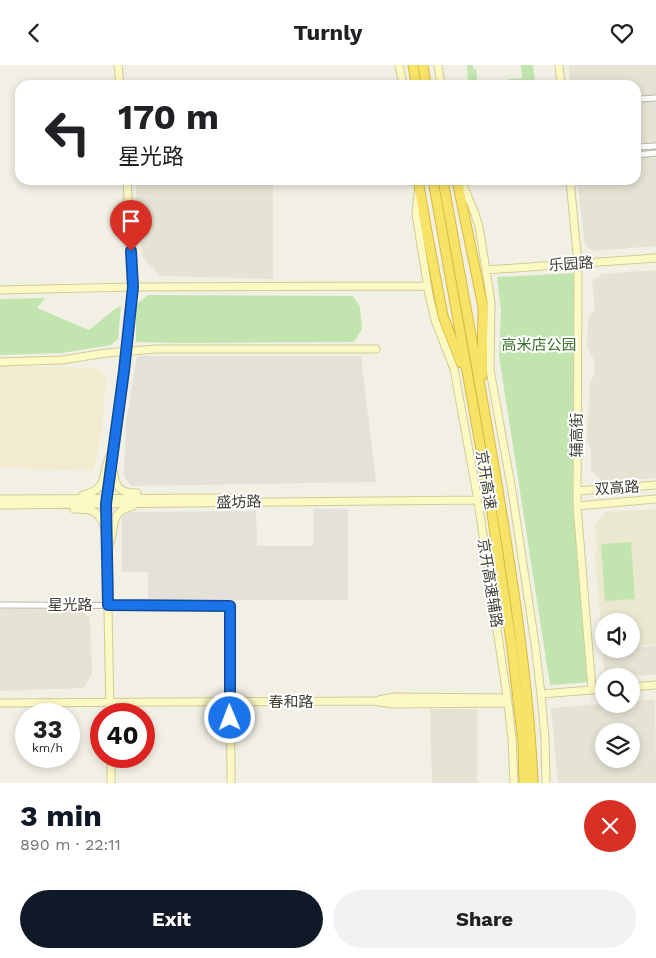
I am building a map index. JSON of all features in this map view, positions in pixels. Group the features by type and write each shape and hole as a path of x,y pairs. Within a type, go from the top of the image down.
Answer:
{"highway":[{"path":"413,65 415,80"},
{"path":"423,65 425,80"},
{"path":"419,185 443,316 478,400"},
{"name":"京开高速","path":"434,185 500,499 522,645 533,783"},
{"name":"京开高速","path":"444,185 478,400 490,500 512,648 523,742 524,783"},
{"path":"460,185 482,307 478,400"}],"street":[{"path":"118,65 120,80"},
{"path":"399,65 402,80"},
{"path":"438,65 440,80"},
{"path":"560,65 561,80"},
{"path":"641,99 656,98"},
{"path":"641,147 656,146"},
{"path":"641,154 656,153"},
{"path":"110,702 106,501 133,287 127,185"},
{"name":"京开高速辅路","path":"419,185 416,214 428,286 435,320 454,369 477,498 508,700 514,783"},
{"path":"461,185 479,227 491,302 490,370 512,491 535,643 545,739 546,783"},
{"name":"辅高街","path":"570,185 578,264 577,491 592,689"},
{"name":"乐园路","path":"486,270 656,258"},
{"path":"0,290 133,287 428,286"},
{"path":"0,362 62,360 126,351 156,349 376,349"},
{"path":"74,498 88,495 102,485 106,461 113,449"},
{"path":"112,460 118,489 123,492 159,497"},
{"name":"双高路","path":"577,491 656,485"},
{"name":"盛坊路","path":"0,505 60,504 159,497 477,498"},
{"name":"盛坊路","path":"0,499 74,498 143,503 477,498"},
{"name":"双高路","path":"578,506 656,499"},
{"path":"107,551 112,540 114,518 119,512 128,507 143,503"},
{"path":"60,504 71,509 93,510 102,520 107,537"},
{"name":"星光路","path":"0,605 230,606"},
{"path":"230,606 231,783"},
{"path":"640,686 656,685"},
{"path":"541,694 592,689"},
{"name":"春和路","path":"0,703 372,701 394,704 508,700"},
{"path":"110,768 111,783"}],"shaded area":[{"path":"569,65 656,65 656,246 593,251 585,245 578,185 641,185 641,80 570,80"},
{"path":"135,185 273,185 273,279 161,276 142,257"},
{"path":"656,270 656,478 604,482 591,471 591,450 587,439 590,382 595,374 595,362 587,347 588,318 595,309 592,282 602,274"},
{"path":"137,356 361,356 376,482 131,486 124,476 126,423"},
{"path":"0,366 96,368 106,376 102,430 93,471 0,468"},
{"path":"313,509 348,509 348,600 148,600 148,572 122,572 122,517 130,512 256,511 257,546 313,546"},
{"path":"656,509 656,645 640,646 640,613 600,613 595,556 597,546 595,525 606,512"},
{"path":"0,609 81,609 90,618 92,674 83,688 0,691"},
{"path":"656,646 656,675 640,675 640,668 604,668 603,658 640,658 640,647"},
{"path":"655,700 656,783 558,783 551,708 595,705 595,713 640,713 640,701"},
{"path":"430,709 477,709 477,783 432,783"}],"green space":[{"path":"467,65 473,65 473,69 476,69 477,80 468,80"},
{"path":"521,65 533,65 535,80 509,80 522,78"},
{"name":"高米店公园","path":"578,273 577,473 592,682 550,685 499,356 501,312 497,277"},
{"path":"148,295 353,296 360,307 362,329 354,342 136,342 136,305"},
{"path":"45,298 37,308 89,330 121,306 118,339 111,345 62,353 0,355 0,299"},
{"path":"631,542 635,599 605,601 601,544"}],"route":[{"path":"131,251 133,287 106,504 108,605 230,606 230,718"}]}
